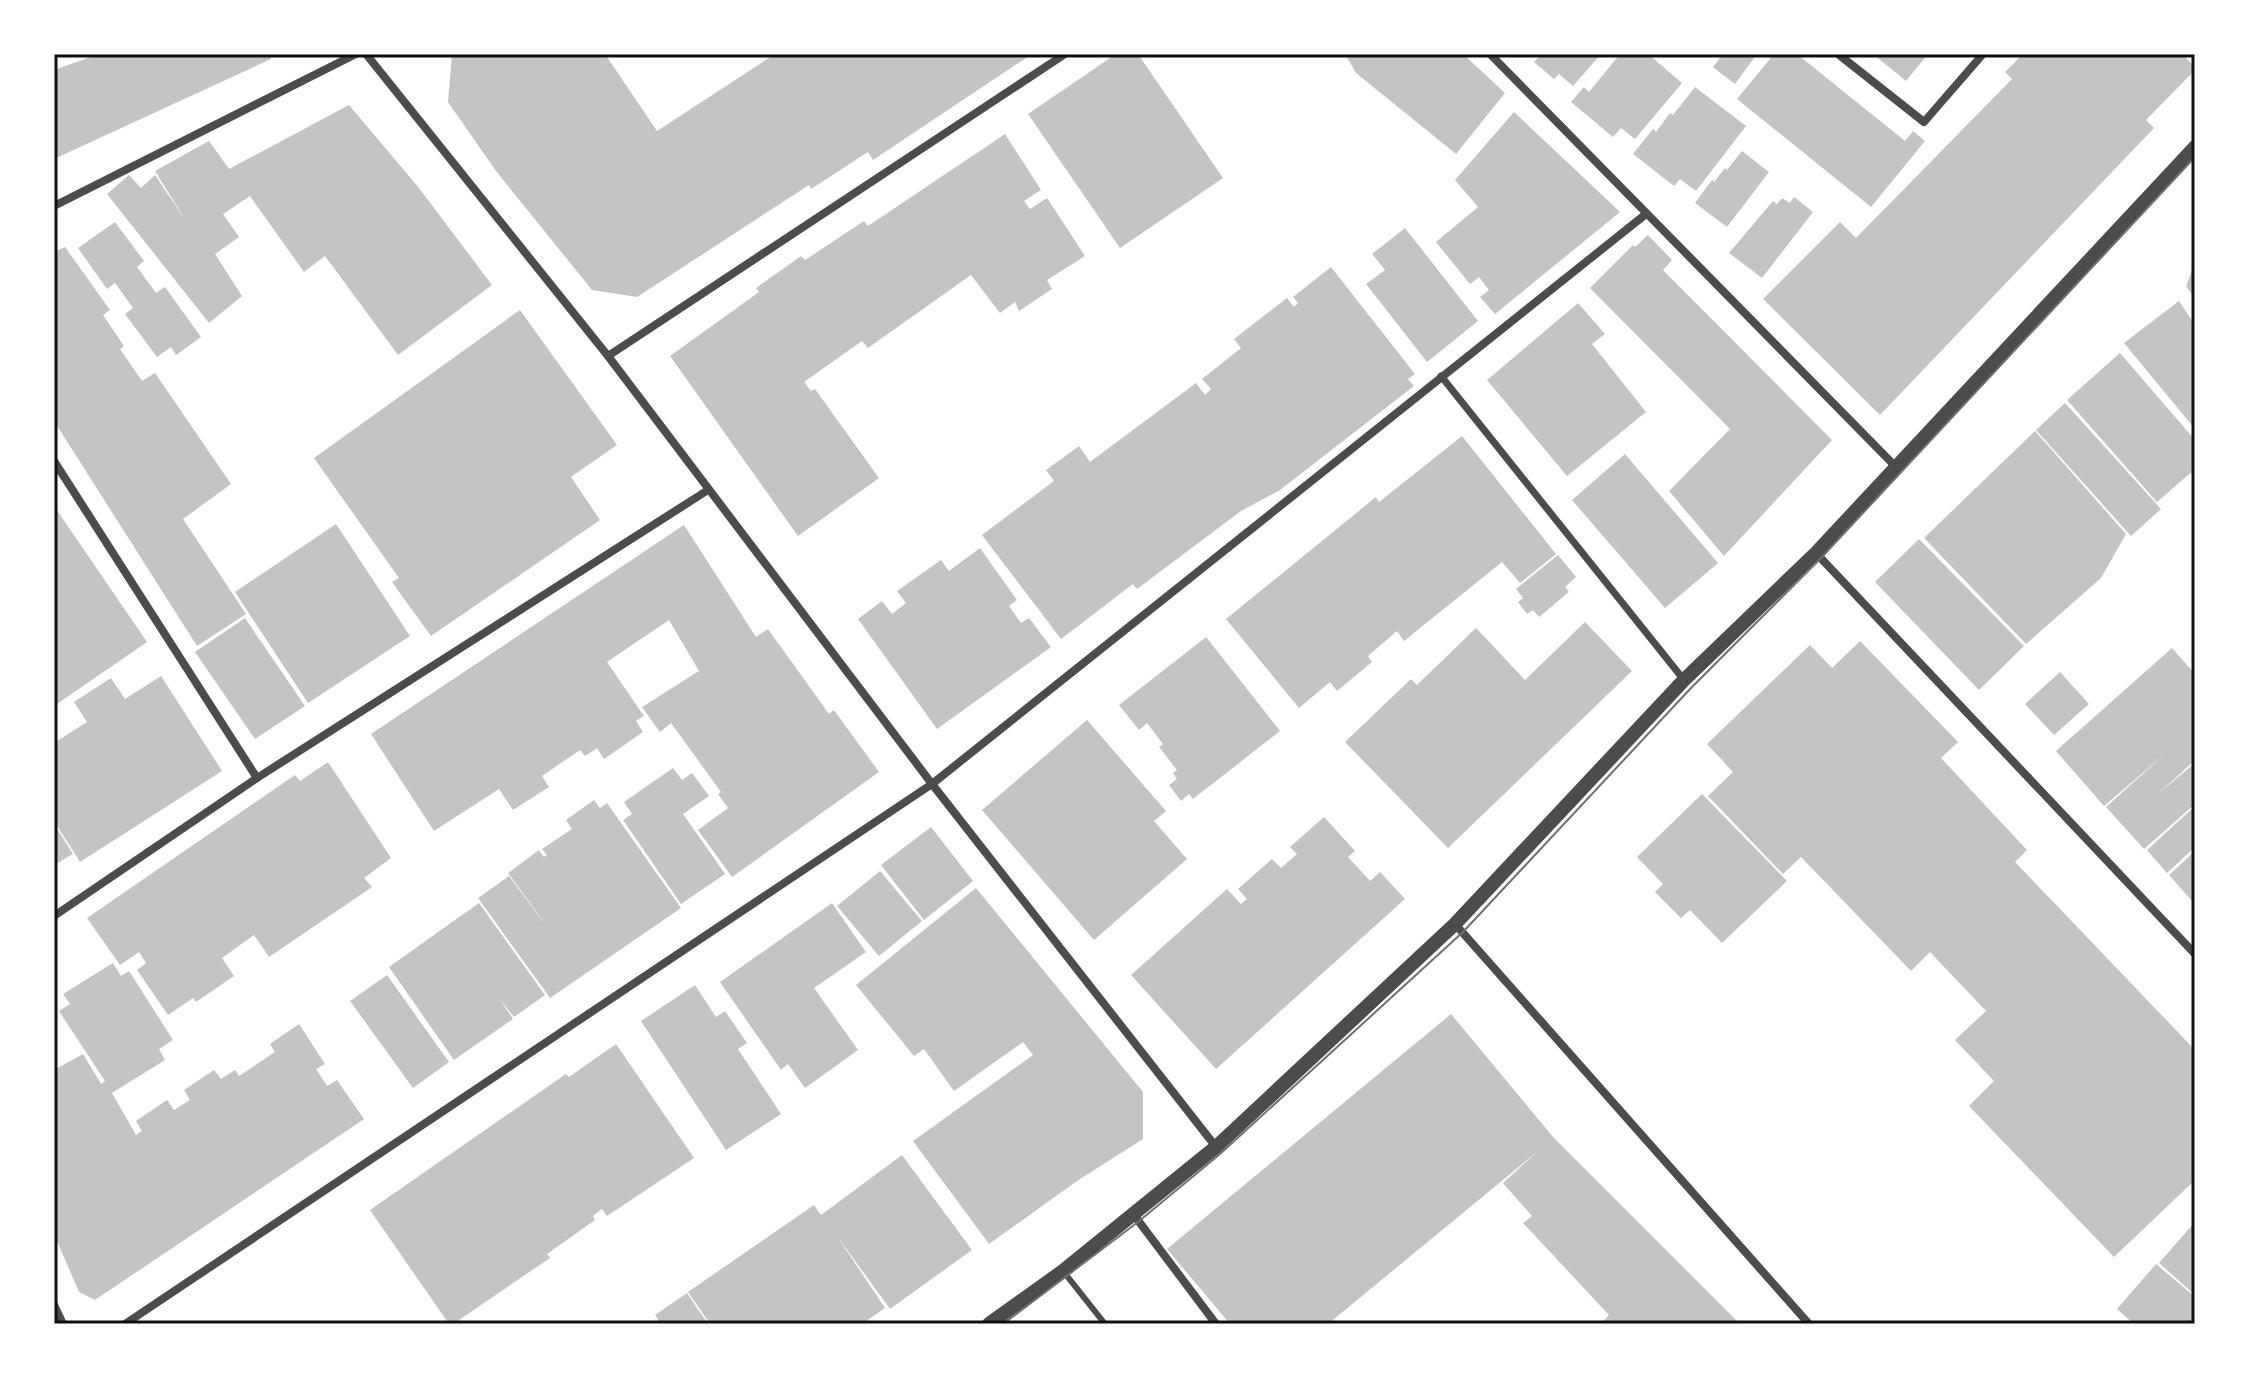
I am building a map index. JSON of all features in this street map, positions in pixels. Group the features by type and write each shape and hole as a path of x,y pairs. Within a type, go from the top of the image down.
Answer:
{"street":[{"path":"54,206 356,54"},
{"path":"366,54 608,356 932,784 1216,1147"},
{"path":"608,356 1065,54"},
{"path":"1490,54 1897,468"},
{"path":"1838,54 1924,122 1983,54"},
{"path":"989,1324 1063,1271 1216,1147 1455,924 1684,680 1816,553 1897,468 2195,147"},
{"path":"125,1324 932,784 1646,214"},
{"path":"1441,376 1684,680"},
{"path":"54,461 257,778"},
{"path":"54,916 257,778 708,490"},
{"path":"1816,553 2195,954"},
{"path":"1455,924 1809,1324"},
{"path":"1134,1215 1216,1324"},
{"path":"54,1305 63,1324"}],"lane":[{"path":"1063,1271 1105,1324"}],"building":[{"path":"99,54 272,54 271,59 54,159 54,70"},
{"path":"452,54 605,54 657,131 775,54 1032,54 873,160 868,152 811,189 809,185 637,297 592,290 496,171 448,102"},
{"path":"1116,54 1138,54 1223,178 1120,248 1028,114"},
{"path":"1345,54 1463,54 1505,93 1456,154 1356,73"},
{"path":"1542,54 1601,54 1573,86 1559,74 1554,79 1534,62"},
{"path":"1620,54 1648,54 1682,83 1635,139 1621,128 1613,137 1571,102 1584,87 1589,92"},
{"path":"1723,54 1757,54 1735,84 1713,67"},
{"path":"1774,54 1797,54 1905,141 1913,131 1925,141 1871,207 1737,99"},
{"path":"1873,54 1928,54 1906,81"},
{"path":"2023,54 2182,54 2195,70 2146,120 2154,128 1880,415 1763,299 1840,222 1856,238 2012,79 2005,72"},
{"path":"1695,87 1746,126 1696,191 1680,179 1674,186 1633,154 1653,129 1656,132 1670,113 1673,115"},
{"path":"349,105 419,188 492,285 398,355 325,256 304,272 250,196 223,214 239,237 215,254 242,296 209,323 107,194 129,175 141,188 155,175 186,221 155,171 209,141 229,169"},
{"path":"1514,112 1620,212 1495,314 1480,297 1489,290 1479,277 1470,284 1436,242 1478,207 1455,180"},
{"path":"1005,134 1041,190 1024,201 1030,209 1047,198 1085,256 1047,280 1052,289 1019,311 1015,302 1000,313 971,275 868,348 862,341 804,382 811,391 815,389 879,478 798,536 670,356 759,292 756,288 801,256 805,260 864,221 868,226"},
{"path":"1742,151 1769,172 1727,227 1695,203 1712,180 1714,182 1725,168 1727,170"},
{"path":"1794,197 1813,212 1762,278 1729,253 1773,201 1777,204 1782,198 1790,203"},
{"path":"115,222 144,261 137,267 156,293 165,287 201,337 176,355 171,347 157,357 125,314 133,308 115,283 107,289 78,248"},
{"path":"1405,228 1478,321 1427,362 1366,284 1385,270 1372,254"},
{"path":"1648,235 1672,260 1663,270 1832,440 1724,556 1669,491 1730,429 1590,288 1633,245 1635,247"},
{"path":"65,247 110,310 103,315 124,346 120,349 142,381 155,373 231,484 183,519 246,614 197,646 54,421 54,252"},
{"path":"2195,263 2195,299 2186,286"},
{"path":"1331,267 1415,374 1408,379 1414,386 1280,490 1241,511 1137,589 1133,584 1061,639 982,535 1054,481 1046,470 1079,446 1090,462 1196,383 1205,395 1211,389 1202,379 1241,348 1234,339 1287,298 1294,307 1298,303 1293,297"},
{"path":"2179,301 2195,325 2195,429 2124,343"},
{"path":"1578,303 1605,334 1592,344 1646,412 1567,476 1487,380"},
{"path":"520,310 617,445 571,477 600,520 431,636 392,582 399,578 314,458"},
{"path":"2120,353 2195,440 2195,469 2157,502 2067,400"},
{"path":"2065,403 2161,509 2131,536 2036,430"},
{"path":"2035,431 2126,534 2101,578 2026,644 1924,538"},
{"path":"1462,436 1556,554 1520,583 1502,562 1404,641 1397,631 1368,656 1372,662 1337,691 1330,682 1299,708 1226,619 1376,497 1379,502"},
{"path":"1625,454 1718,563 1665,608 1572,500"},
{"path":"54,506 147,642 54,706"},
{"path":"336,524 410,636 308,703 235,592"},
{"path":"684,525 756,637 768,629 829,714 834,710 879,772 732,877 698,830 728,808 718,794 721,792 671,723 660,732 642,707 699,671 669,620 607,662 644,716 636,721 643,732 604,759 597,748 585,756 580,750 542,776 549,787 513,810 499,789 434,831 371,734"},
{"path":"1919,539 2024,646 1979,690 1875,582"},
{"path":"980,548 1017,600 1009,606 1021,623 1029,618 1051,647 937,729 858,619 882,601 892,614 906,603 897,591 941,560 949,571"},
{"path":"1558,555 1576,577 1565,587 1569,592 1539,617 1533,610 1527,614 1518,602 1523,598 1516,589"},
{"path":"245,618 305,706 255,739 195,652"},
{"path":"1585,622 1632,671 1448,848 1345,742 1411,679 1417,685 1476,628 1525,680"},
{"path":"1206,637 1280,731 1193,799 1189,794 1181,801 1169,785 1177,779 1173,773 1177,770 1159,747 1163,744 1147,723 1139,730 1119,705"},
{"path":"1860,641 1958,742 1941,758 2027,850 2015,862 2195,1050 2195,1180 2114,1257 1969,1106 1994,1081 1955,1040 1986,1011 1930,952 1911,971 1801,857 1783,874 1708,796 1733,772 1707,744 1810,645 1832,668"},
{"path":"2172,648 2195,674 2195,760 2159,793 2195,763 2195,804 2144,849 2106,807 2165,754 2104,806 2056,751"},
{"path":"2060,672 2089,704 2054,735 2025,704"},
{"path":"161,676 222,771 80,862 54,821 54,743 87,722 74,702 111,678 125,699"},
{"path":"1087,720 1166,811 1154,821 1187,859 1094,940 982,810"},
{"path":"328,762 391,858 364,878 372,887 269,957 254,935 222,958 234,976 196,1002 193,998 168,1015 137,970 146,963 139,952 120,965 87,918 295,775 300,781"},
{"path":"673,768 682,780 692,773 709,796 683,814 725,874 681,904 623,820 632,814 624,802"},
{"path":"1702,794 1787,881 1722,943 1690,910 1681,918 1655,892 1663,884 1637,857"},
{"path":"594,800 600,808 607,803 681,908 550,998 478,898 509,876 554,936 508,873 539,850 544,857 547,855 542,849 572,829 566,820"},
{"path":"2195,806 2195,847 2167,873 2147,850"},
{"path":"1324,817 1355,851 1348,857 1370,881 1380,872 1405,899 1216,1069 1131,975 1227,889 1241,904 1247,899 1238,889 1272,859 1281,868 1297,854 1290,847"},
{"path":"54,824 73,854 54,865"},
{"path":"931,827 973,881 924,920 881,865"},
{"path":"2195,851 2195,898 2192,901 2169,875"},
{"path":"880,871 922,921 879,956 837,906"},
{"path":"976,888 1143,1092 1143,1139 1077,1181 989,1244 913,1141 1033,1055 1023,1042 954,1091 924,1049 914,1056 856,985"},
{"path":"479,903 545,995 514,1017 499,998 513,1019 454,1060 389,967"},
{"path":"832,903 866,952 814,988 858,1050 805,1088 788,1064 781,1070 720,982"},
{"path":"113,963 121,976 129,971 173,1040 159,1049 165,1060 112,1093 136,1135 142,1131 136,1121 167,1100 174,1110 190,1100 184,1090 214,1070 221,1079 235,1070 239,1076 275,1052 270,1044 299,1024 325,1064 316,1069 327,1086 337,1080 364,1119 95,1300 79,1292 54,1234 54,1070 83,1054 101,1084 105,1081 59,1011 70,1004 63,994"},
{"path":"387,975 449,1062 413,1088 350,1001"},
{"path":"695,985 716,1017 725,1011 747,1043 738,1049 781,1114 726,1150 641,1021"},
{"path":"1451,1014 1554,1138 1740,1324 1600,1324 1609,1315 1523,1223 1532,1216 1503,1183 1538,1151 1328,1324 1230,1324 1167,1249"},
{"path":"616,1044 694,1158 607,1216 602,1209 593,1216 595,1220 547,1254 550,1258 449,1324 370,1210 566,1074 569,1077"},
{"path":"902,1155 972,1250 890,1309 837,1236 885,1308 862,1324 710,1324 688,1292 814,1205 821,1215"},
{"path":"2195,1222 2195,1295 2159,1263"},
{"path":"2156,1264 2195,1297 2195,1324 2134,1324 2117,1309"},
{"path":"687,1293 708,1324 661,1324 655,1315"}],"tram line":[{"path":"1003,1324 1138,1222 1220,1154 1463,932 1691,688 1821,558 2195,157"}]}
